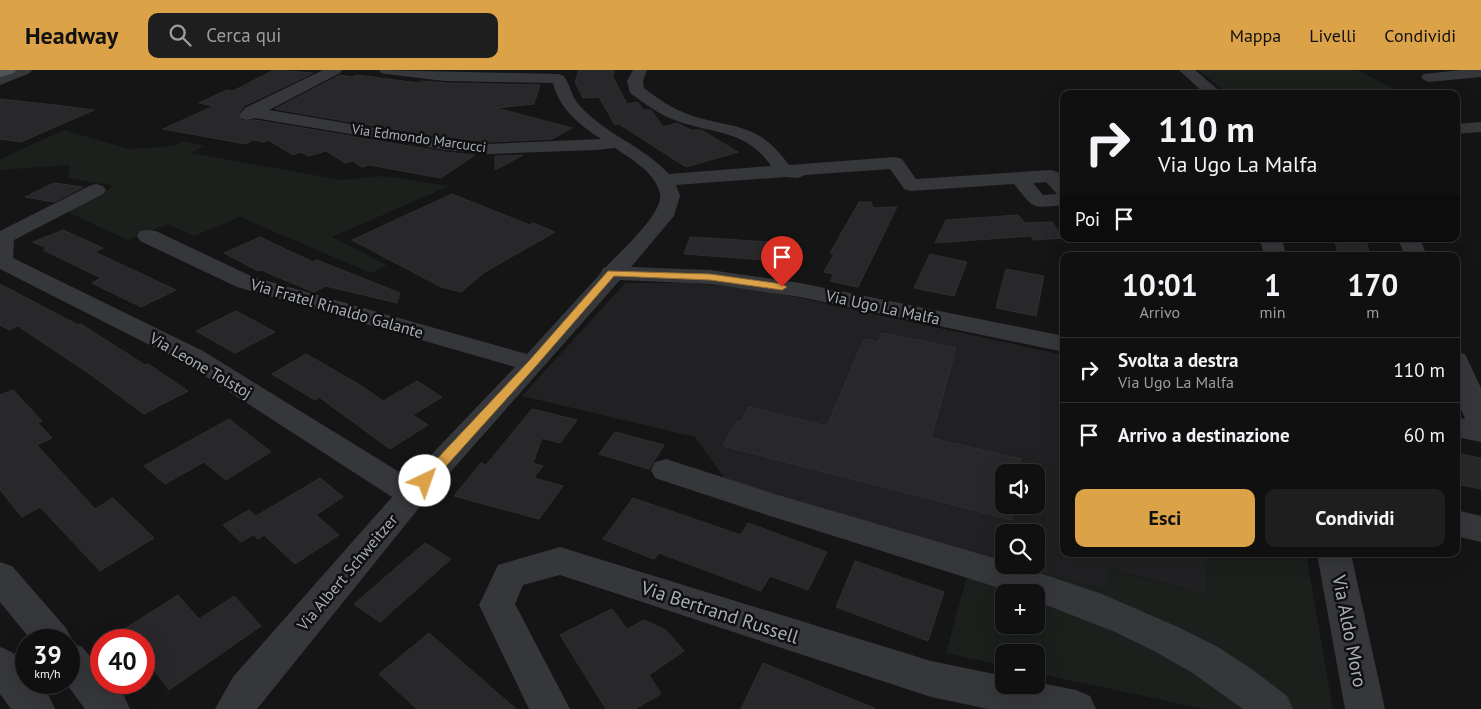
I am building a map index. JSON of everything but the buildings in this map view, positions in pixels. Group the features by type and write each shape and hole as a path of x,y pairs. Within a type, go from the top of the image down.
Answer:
{"main road":[{"path":"0,73 9,70"}],"street":[{"path":"0,80 25,70"},
{"path":"234,121 335,70"},
{"path":"386,70 444,76 560,80 565,98 579,114 649,164 665,180 784,171 820,173 911,185 1051,176 1060,186"},
{"path":"640,70 635,81 636,90 654,103 682,117 740,132 754,139 766,147 784,171"},
{"path":"1186,70 1210,90"},
{"path":"1430,77 1481,73"},
{"name":"Via Edmondo Marcucci","path":"251,112 445,145 488,149 588,146 618,142"},
{"path":"1460,129 1481,127"},
{"path":"1020,178 1038,201 1060,199"},
{"name":"Via Albert Schweitzer","path":"234,703 412,495 533,364 664,216 671,196 665,180"},
{"path":"1,239 96,190"},
{"name":"Via Fratel Rinaldo Galante","path":"148,236 246,282 533,364"},
{"name":"Via Leone Tolstoj","path":"1,239 2,262 194,357 412,495"},
{"name":"Via Ugo La Malfa","path":"611,274 710,277 800,290 1060,343"},
{"path":"1460,370 1481,423"},
{"path":"1460,428 1481,432"},
{"path":"666,470 718,489 860,530 1100,608 1168,640 1218,669 1273,709"},
{"path":"1460,524 1481,530"},
{"name":"Via Aldo Moro","path":"1335,557 1365,709"},
{"name":"Via Bertrand Russell","path":"550,709 497,605 510,575 560,561 931,679 1076,709"},
{"path":"0,576 44,629"},
{"path":"0,664 34,709"},
{"path":"80,672 110,709"}],"shaded area":[{"path":"1198,70 1358,70 1396,90 1223,90"},
{"path":"64,130 129,149 173,146 184,141 204,146 191,153 341,180 384,176 449,186 332,237 387,265 371,273 240,217 194,236 168,224 127,240 68,212 114,186 69,178 69,165 0,170 0,159"},
{"path":"625,283 688,283 763,290 1060,354 1060,557 1205,557 1208,595 1110,568 1107,590 1045,574 1045,524 995,524 995,559 727,482 695,437 522,396"},
{"path":"973,554 995,562 995,574 1045,574 1106,590 1109,568 1208,595 1205,557 1307,557 1333,709 1204,709 1045,675 1045,644 995,644 995,664 946,653"}],"route":[{"path":"425,481 533,364 611,274 710,277 782,287"}]}
